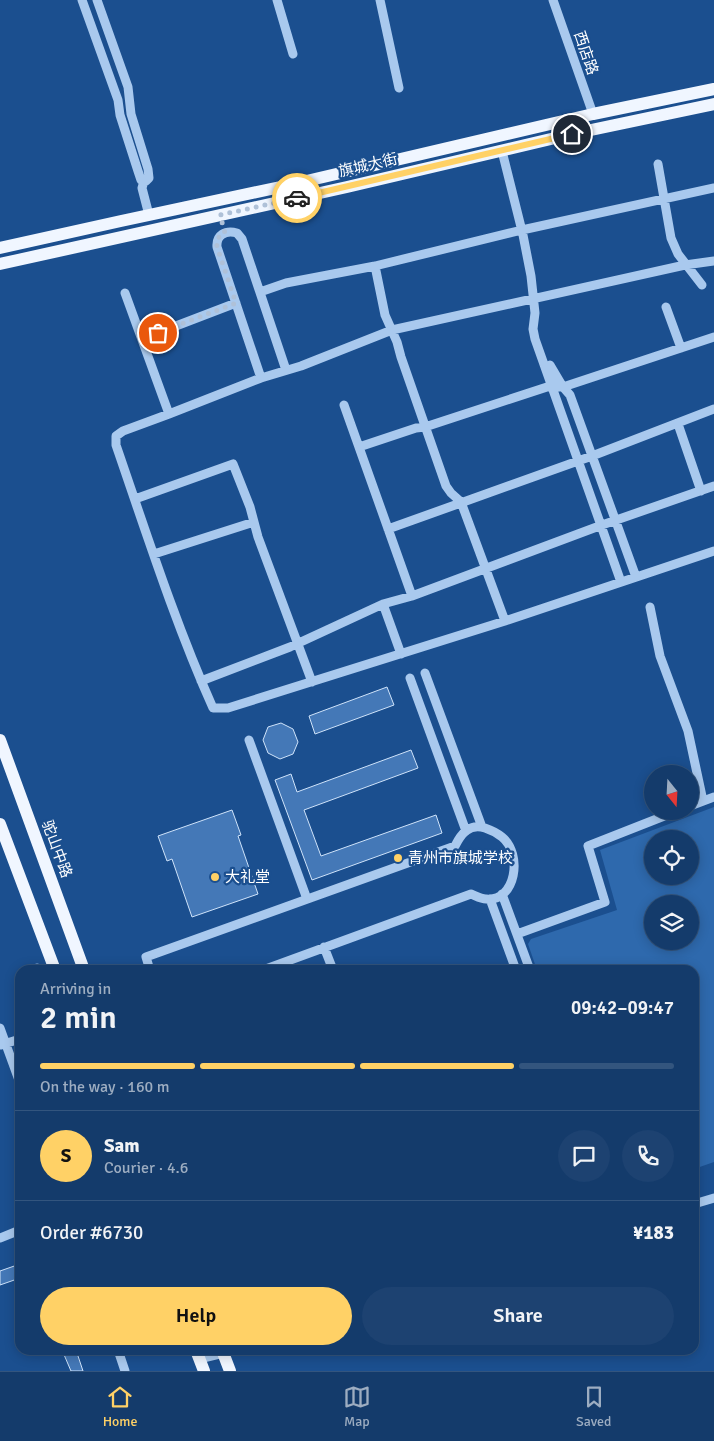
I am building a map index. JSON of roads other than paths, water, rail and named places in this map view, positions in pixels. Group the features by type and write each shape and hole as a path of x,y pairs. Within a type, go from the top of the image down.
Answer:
{"main road":[{"name":"旗城大街","path":"0,248 285,186 593,114 714,89"},
{"name":"旗城大街","path":"0,264 581,132 714,104"},
{"name":"驼山中路","path":"0,740 82,965"},
{"path":"0,824 53,965"},
{"path":"224,1355 230,1371"}],"street":[{"path":"82,0 118,100 120,115 138,171 141,179 144,181"},
{"path":"97,0 128,88 132,114 149,175 148,180 144,181 142,188 149,215"},
{"path":"277,0 293,54"},
{"path":"380,0 399,88"},
{"name":"西店路","path":"553,0 593,114"},
{"path":"502,150 522,230 531,276 535,313 533,329 539,348 558,387 579,460 621,582"},
{"path":"658,164 671,238 685,265 702,285"},
{"path":"260,292 286,283 375,266 522,230 714,188"},
{"path":"220,215 225,233"},
{"path":"261,378 217,247 216,241 219,236 225,233 237,233 242,239 286,370"},
{"path":"714,261 685,265 392,330 261,378 116,436 116,445 154,554 201,681 213,708 228,708 312,682 714,552"},
{"path":"375,266 385,315 398,342 401,357 446,486 461,502 505,621"},
{"path":"126,293 169,414"},
{"path":"142,339 236,303"},
{"path":"666,307 681,348"},
{"path":"359,447 547,387 558,387 714,337"},
{"path":"558,387 570,396 636,578"},
{"path":"344,405 412,596"},
{"path":"388,529 592,456 714,409"},
{"path":"678,424 701,491"},
{"path":"135,499 234,464 250,507 258,538 312,682"},
{"path":"201,681 290,647 297,642 384,604 412,596 615,520 714,486"},
{"path":"154,554 254,522"},
{"path":"384,604 401,654"},
{"path":"650,607 660,656 688,731 703,801"},
{"path":"425,673 482,827"},
{"path":"410,678 466,830"},
{"path":"430,734 446,728"},
{"path":"249,740 307,899"},
{"path":"699,803 714,797"},
{"path":"517,934 606,902 588,846 654,820"},
{"path":"148,965 146,957 455,846 462,833 471,828 482,827 494,831 510,847 514,858 513,880 506,891 496,898 485,900 471,894 277,965"},
{"path":"502,894 528,965"},
{"path":"490,899 514,965"},
{"path":"324,948 331,965"},
{"path":"0,1028 3,1045 15,1072"},
{"path":"3,1045 15,1040"},
{"path":"699,1202 714,1198"},
{"path":"0,1238 15,1232"},
{"path":"120,1355 125,1371"},
{"path":"200,1360 214,1355"}],"place":[{"name":"青州市旗城学校","path":"398,858"},
{"name":"大礼堂","path":"215,877"}]}
